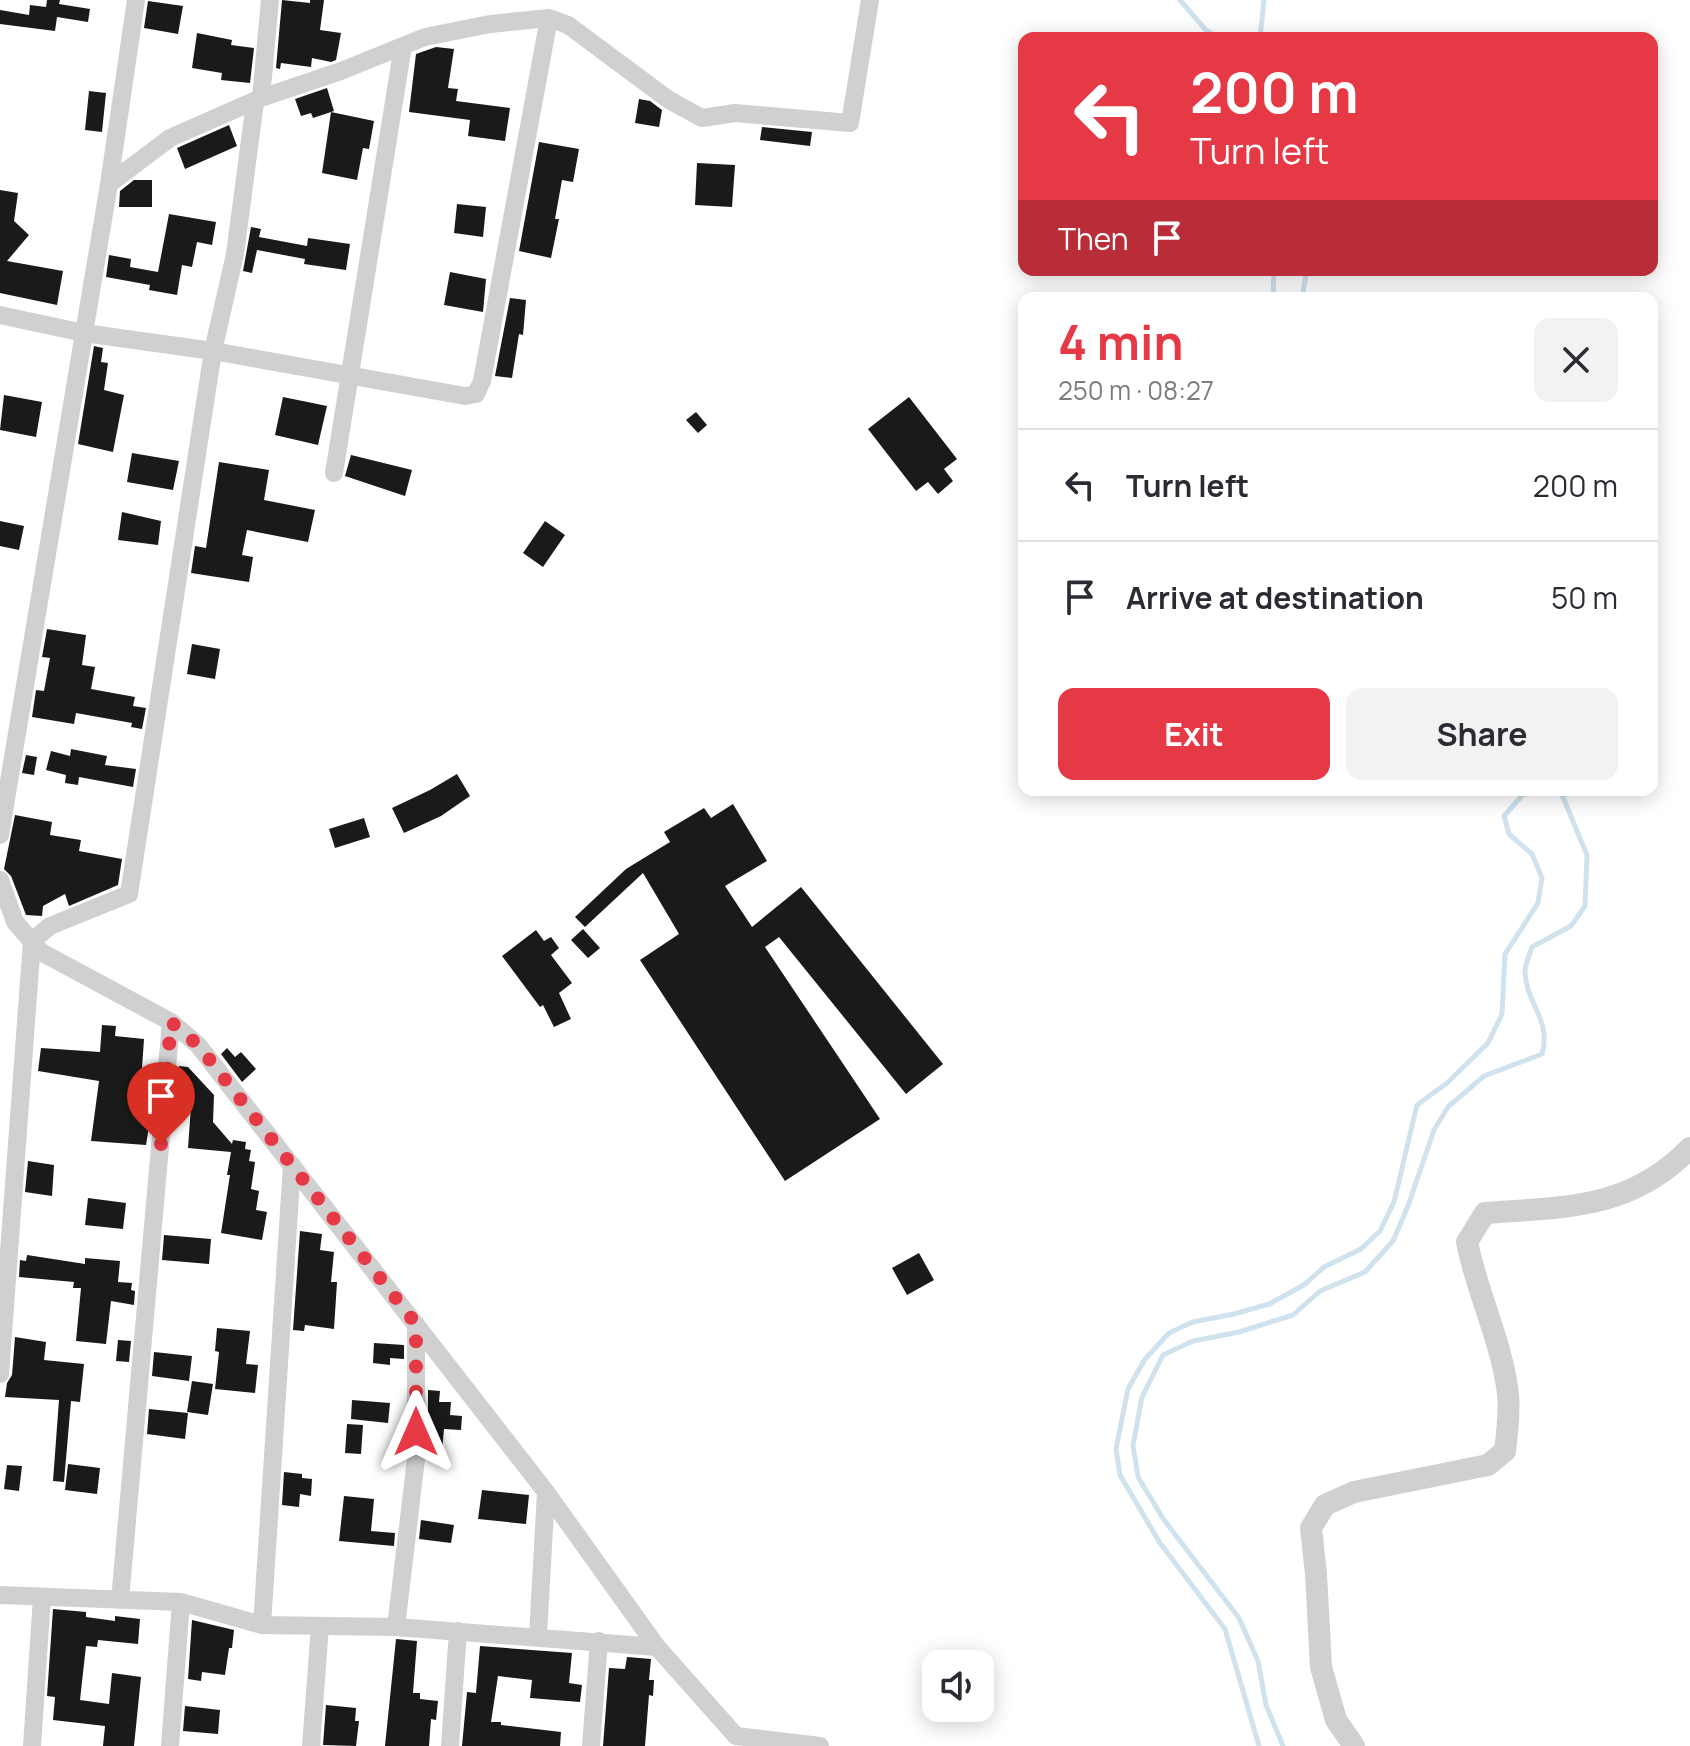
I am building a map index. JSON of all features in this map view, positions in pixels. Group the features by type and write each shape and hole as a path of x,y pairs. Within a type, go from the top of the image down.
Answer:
{"street":[{"path":"0,835 109,184 136,0"},
{"path":"0,1374 32,941 50,926 129,894 213,351 235,254 270,0"},
{"path":"109,184 170,138 258,100 425,37 549,18 568,25 669,100 702,118 735,113 850,123 870,0"},
{"path":"0,315 84,333 213,351 465,396 476,394 482,381 549,18"},
{"path":"334,473 403,46"},
{"path":"0,880 15,922 41,952 171,1022 198,1045 546,1492 657,1647 736,1741 820,1746"},
{"path":"120,1600 171,1022"},
{"path":"1354,1746 1336,1720 1321,1667 1311,1528 1325,1505 1354,1492 1488,1465 1505,1451 1508,1393 1473,1274 1467,1242 1485,1213 1593,1204 1638,1189 1670,1169 1690,1148"},
{"path":"262,1625 292,1165"},
{"path":"396,1627 416,1459 416,1324"},
{"path":"538,1636 546,1492"},
{"path":"0,1595 181,1602 262,1625 396,1627 657,1647"},
{"path":"32,1746 42,1597"},
{"path":"170,1746 181,1602"},
{"path":"311,1746 320,1626"},
{"path":"450,1746 458,1631"},
{"path":"591,1746 599,1641"}],"building":[{"path":"47,0 60,0 59,4 90,9 88,22 57,17 55,31 0,24 0,10 29,15 30,5 46,7"},
{"path":"282,0 310,3 310,0 324,0 320,30 341,33 336,60 331,62 312,58 311,67 281,63 280,69 276,68"},
{"path":"148,1 183,6 178,34 144,28"},
{"path":"197,33 232,40 231,45 254,48 250,83 221,80 222,73 192,68"},
{"path":"436,47 454,49 448,88 458,89 456,101 510,108 505,141 468,136 470,120 409,112 416,54"},
{"path":"327,88 334,111 313,118 311,113 301,116 295,99"},
{"path":"89,91 106,93 102,132 85,130"},
{"path":"639,99 650,101 662,110 659,127 635,123"},
{"path":"331,112 374,121 369,149 363,148 357,180 322,173"},
{"path":"229,125 237,146 185,169 177,148"},
{"path":"762,127 812,132 810,146 760,140"},
{"path":"539,142 579,149 573,182 562,180 555,219 559,219 551,258 519,251"},
{"path":"697,163 735,165 732,207 695,205"},
{"path":"134,180 152,180 152,207 119,207 120,191"},
{"path":"0,190 18,193 14,221 29,235 7,261 63,271 57,305 0,293"},
{"path":"457,204 486,207 483,237 454,233"},
{"path":"169,214 216,222 212,245 197,242 192,267 182,265 177,295 149,290 150,285 106,277 109,255 131,259 130,267 158,272"},
{"path":"251,227 261,229 259,237 307,246 308,238 350,244 346,270 304,264 305,259 257,250 252,273 243,271"},
{"path":"450,272 486,279 483,312 444,305"},
{"path":"510,298 526,300 523,335 519,334 512,378 495,376"},
{"path":"94,346 103,348 101,362 108,363 104,390 124,395 113,452 78,444"},
{"path":"4,395 42,402 36,437 0,430"},
{"path":"283,397 327,406 318,445 275,435"},
{"path":"909,397 957,459 944,469 953,481 938,494 928,482 916,491 868,429"},
{"path":"696,412 707,425 698,433 686,420"},
{"path":"132,453 179,461 173,490 127,482"},
{"path":"351,455 412,470 405,496 345,476"},
{"path":"219,462 269,470 264,500 315,510 308,542 247,530 242,555 253,557 249,582 191,573 195,546 206,548"},
{"path":"122,512 161,521 158,545 118,540"},
{"path":"0,521 24,526 19,550 0,546"},
{"path":"545,521 565,535 543,567 523,553"},
{"path":"47,629 86,635 82,665 95,667 91,689 135,697 133,706 146,708 142,729 131,727 132,723 76,713 74,724 32,717 36,690 44,691 50,658 42,657"},
{"path":"192,644 220,649 215,679 187,674"},
{"path":"71,749 107,756 105,765 136,769 133,787 79,777 78,785 65,783 66,775 46,770 51,751 70,756"},
{"path":"26,755 37,757 34,775 22,773"},
{"path":"457,774 470,796 441,816 404,833 392,808"},
{"path":"733,804 767,861 725,886 752,927 801,887 943,1064 906,1094 779,937 765,947 880,1119 785,1181 640,960 679,934 643,873 585,927 575,917 626,869 670,842 664,832 704,808 711,818"},
{"path":"15,815 52,822 50,835 81,840 79,851 122,859 118,885 69,906 65,894 43,906 42,916 26,915 11,876 4,869"},
{"path":"364,818 370,837 335,848 329,829"},
{"path":"583,929 600,948 588,958 571,940"},
{"path":"536,930 544,941 551,937 559,948 551,955 572,983 559,993 571,1019 554,1027 543,1005 540,1007 502,956"},
{"path":"102,1025 116,1026 115,1036 144,1039 139,1112 151,1114 146,1145 91,1141 99,1081 38,1071 41,1048 100,1052"},
{"path":"227,1048 235,1057 241,1052 256,1069 242,1082 221,1054"},
{"path":"179,1066 188,1067 214,1095 213,1122 232,1144 233,1140 246,1142 245,1149 251,1150 249,1161 255,1162 251,1189 259,1191 256,1210 267,1212 262,1240 221,1233 231,1152 188,1148 191,1106 176,1105"},
{"path":"28,1161 54,1165 52,1196 25,1192"},
{"path":"88,1198 126,1203 123,1229 85,1225"},
{"path":"300,1231 322,1234 320,1250 334,1252 331,1282 337,1282 334,1329 305,1325 304,1331 293,1330"},
{"path":"164,1235 211,1239 209,1264 162,1260"},
{"path":"919,1253 934,1280 907,1295 892,1268"},
{"path":"27,1255 85,1264 85,1258 120,1261 118,1282 132,1283 134,1305 111,1301 106,1344 76,1341 81,1288 73,1288 74,1282 19,1277 20,1260 26,1261"},
{"path":"217,1328 250,1331 246,1364 258,1365 255,1393 215,1389 219,1352 215,1351"},
{"path":"15,1337 46,1342 44,1360 84,1364 80,1402 71,1401 64,1482 53,1481 59,1400 5,1397 12,1375"},
{"path":"118,1340 131,1341 129,1362 116,1361"},
{"path":"374,1343 404,1345 404,1359 390,1358 390,1365 373,1363"},
{"path":"154,1352 192,1356 189,1381 152,1376"},
{"path":"192,1381 213,1384 208,1415 187,1412"},
{"path":"428,1390 440,1391 439,1402 451,1402 450,1415 462,1416 461,1430 444,1429 442,1451 428,1449"},
{"path":"352,1400 390,1403 388,1423 351,1419"},
{"path":"149,1409 188,1413 185,1439 147,1434"},
{"path":"347,1424 363,1425 361,1454 345,1453"},
{"path":"68,1464 100,1468 97,1494 65,1490"},
{"path":"7,1465 22,1466 19,1491 4,1489"},
{"path":"284,1472 302,1474 302,1478 312,1479 311,1496 300,1494 299,1507 282,1505"},
{"path":"482,1490 529,1495 526,1524 478,1519"},
{"path":"344,1496 374,1499 371,1531 395,1533 394,1546 339,1541"},
{"path":"421,1520 454,1525 451,1543 419,1539"},
{"path":"53,1609 86,1612 86,1617 115,1621 115,1616 140,1619 138,1644 98,1640 97,1647 86,1646 80,1700 109,1704 112,1673 141,1677 134,1746 103,1746 105,1726 53,1720 55,1697 47,1696"},
{"path":"192,1620 234,1630 225,1675 202,1672 201,1681 188,1679"},
{"path":"396,1639 417,1641 413,1693 420,1693 420,1699 438,1701 436,1720 431,1719 429,1746 385,1746"},
{"path":"480,1646 572,1653 569,1683 582,1685 580,1702 530,1698 532,1680 498,1676 491,1722 561,1732 560,1746 462,1746 467,1692 476,1693"},
{"path":"627,1657 651,1659 649,1680 654,1680 653,1696 649,1695 645,1746 603,1746 609,1668 625,1669"},
{"path":"326,1705 356,1708 355,1721 359,1721 356,1746 323,1745"},
{"path":"185,1706 220,1710 218,1734 183,1731"}],"waterway":[{"path":"1180,0 1209,32"},
{"path":"1261,32 1264,0"},
{"path":"1273,292 1274,276"},
{"path":"1303,292 1306,276"},
{"path":"1259,1746 1225,1629 1160,1543 1120,1475 1116,1449 1128,1389 1145,1359 1169,1333 1193,1322 1269,1304 1304,1285 1324,1267 1361,1249 1380,1231 1394,1202 1417,1105 1447,1083 1488,1043 1502,1014 1505,954 1538,903 1542,878 1532,854 1509,834 1504,816 1522,796"},
{"path":"1283,1746 1266,1705 1258,1661 1239,1618 1164,1520 1138,1477 1133,1445 1142,1397 1163,1355 1193,1341 1239,1332 1293,1315 1320,1291 1365,1272 1393,1241 1434,1130 1448,1107 1484,1076 1542,1054 1544,1031 1526,983 1527,962 1532,947 1571,926 1585,906 1587,855 1562,796"}],"route":[{"path":"161,1144 171,1022 198,1045 416,1324 416,1432"}]}
